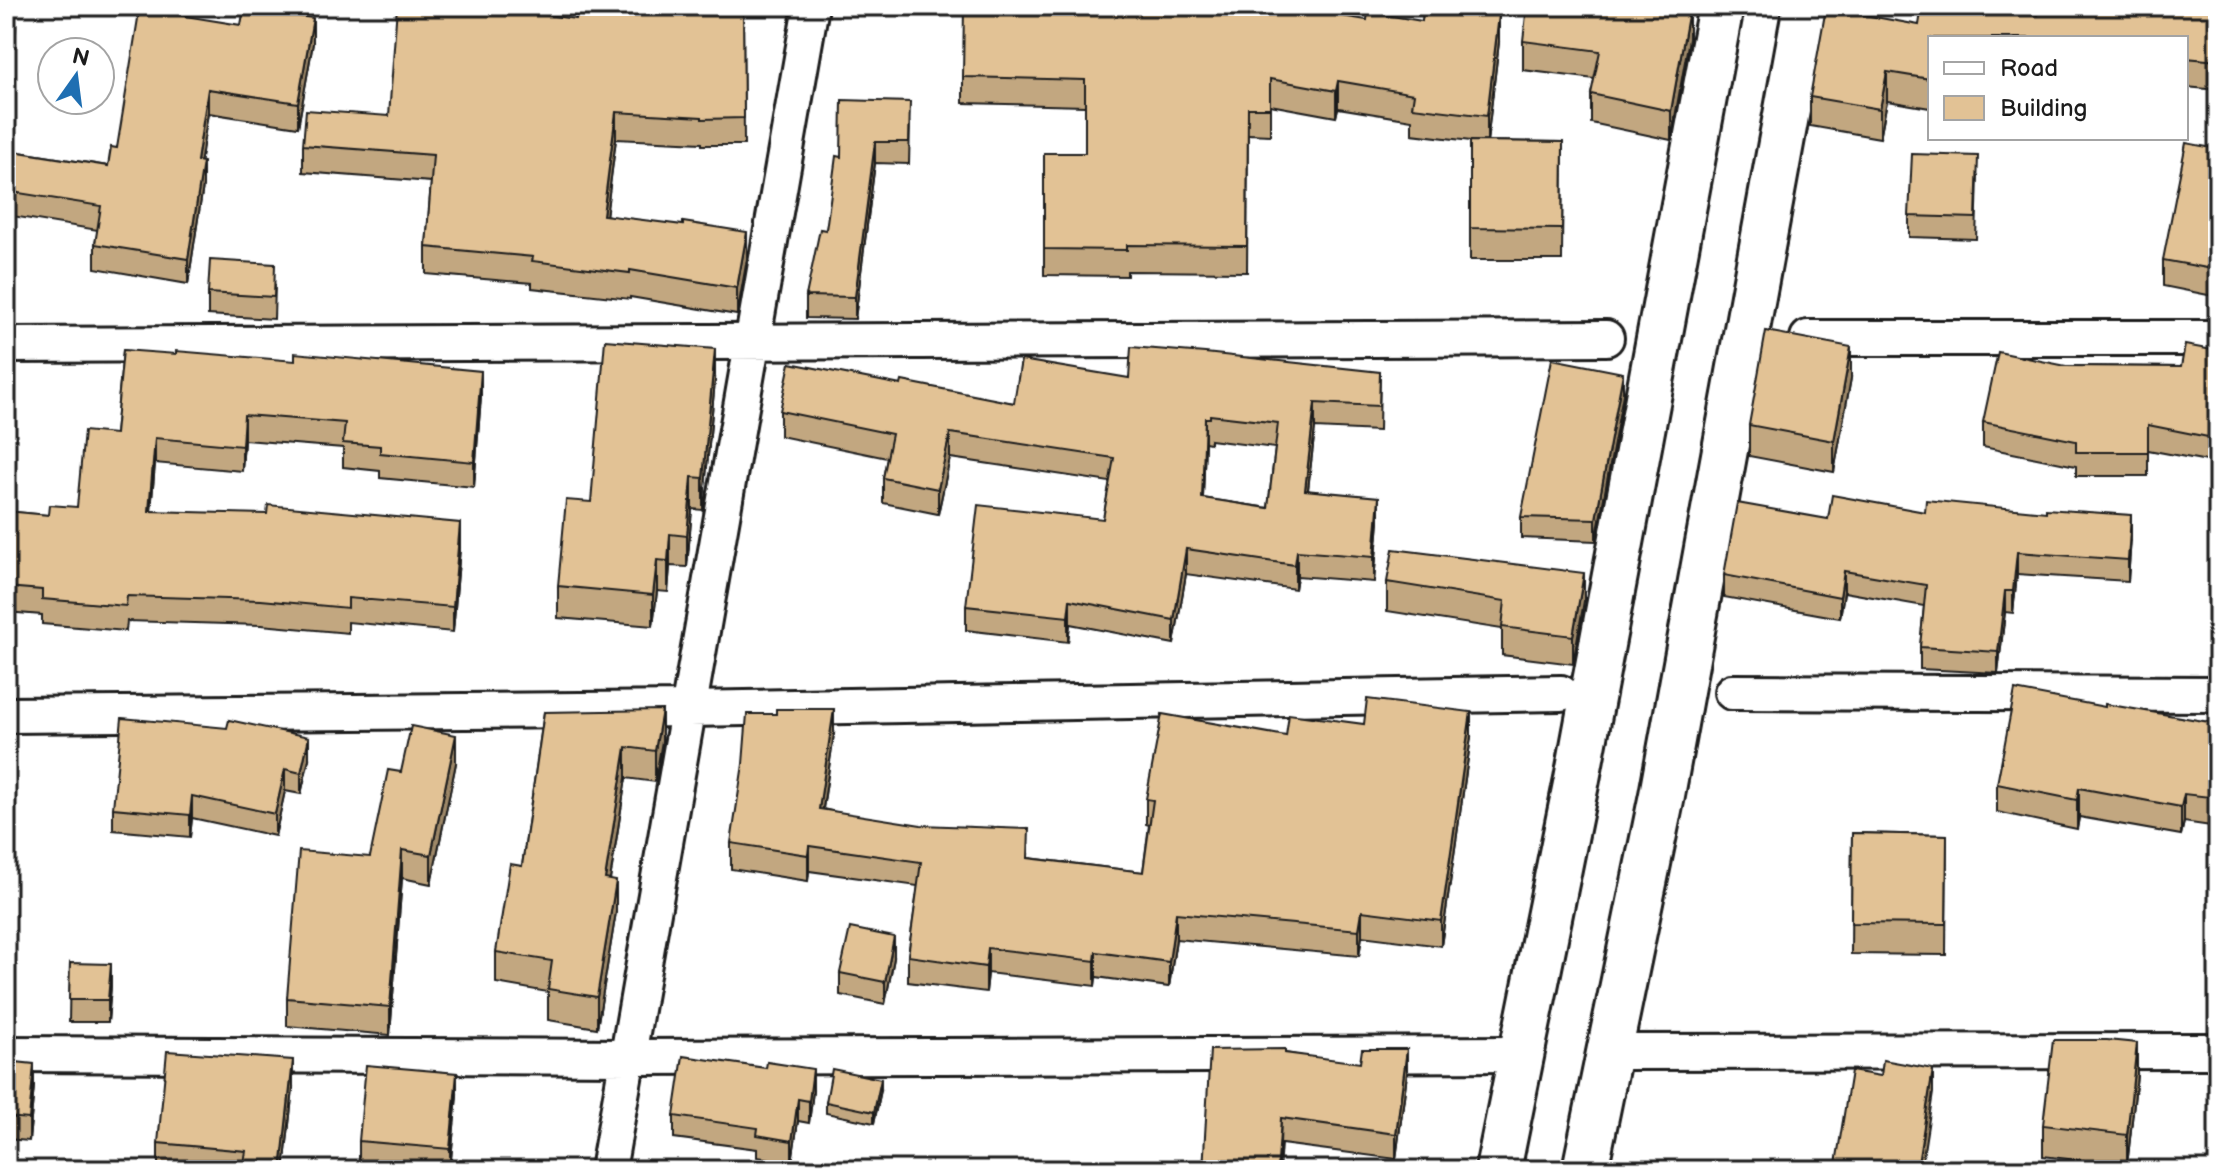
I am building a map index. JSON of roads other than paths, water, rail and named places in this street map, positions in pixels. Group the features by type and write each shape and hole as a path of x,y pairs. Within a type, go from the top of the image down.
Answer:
{"main road":[{"path":"1498,1170 1577,779 1721,6"},
{"path":"1585,1170 1662,795 1806,6"}],"street":[{"path":"608,1170 811,6"},
{"path":"6,345 1606,338"},
{"path":"1808,338 2218,338"},
{"path":"1732,692 2218,694"},
{"path":"6,715 689,709 1561,693"},
{"path":"1609,1052 2218,1051"},
{"path":"6,1054 629,1057 1522,1054"}]}
